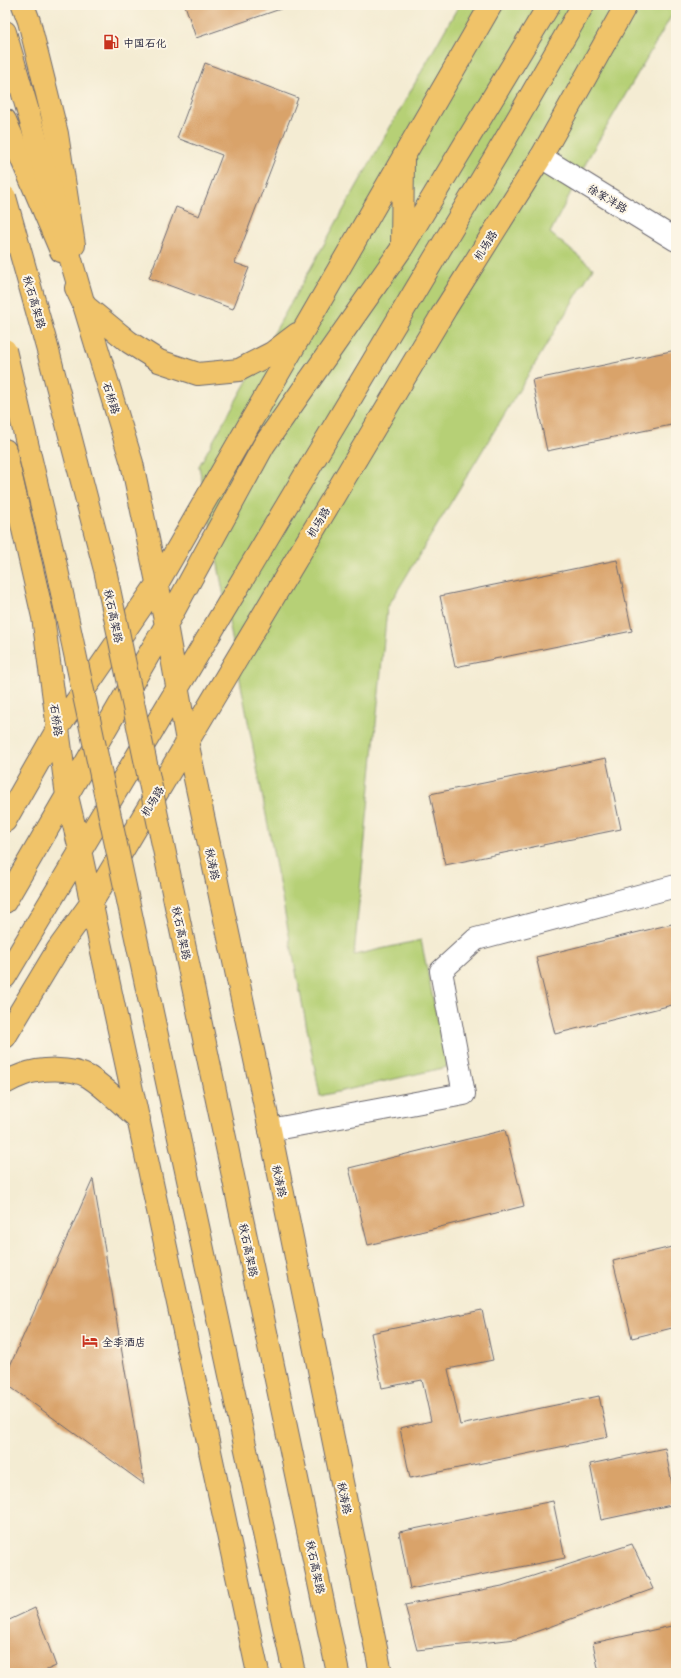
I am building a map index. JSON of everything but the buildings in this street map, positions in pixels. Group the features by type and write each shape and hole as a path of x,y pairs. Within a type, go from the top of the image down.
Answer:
{"main road":[{"path":"23,5 30,21 57,134 84,305"},
{"path":"5,820 58,728 157,584 491,5"},
{"path":"5,902 166,624 264,445 402,248 549,5"},
{"path":"5,976 504,142 583,5"},
{"name":"机场路","path":"5,1037 58,949 92,902 446,308 541,157 626,5"},
{"path":"5,33 84,305 130,342 159,361 198,374 239,370 272,353 305,329"},
{"name":"石桥路","path":"5,120 84,305 132,463 178,688"},
{"path":"402,248 403,157"},
{"name":"秋石高架路","path":"5,197 47,347 105,570 338,1673"},
{"path":"5,350 61,586 294,1673"},
{"name":"石桥路","path":"5,450 43,618 67,796 80,850"},
{"name":"秋涛路","path":"178,688 187,741 270,1130 381,1673"},
{"path":"80,850 258,1673"},
{"path":"5,1083 22,1075 34,1072 60,1070 77,1072 89,1077 139,1119"}],"street":[{"name":"徐家洋路","path":"541,157 676,240"},
{"path":"270,1130 464,1094 441,971 476,939 676,886"}],"green space":[{"path":"459,5 676,5 676,8 589,157 550,233 593,268 387,608 354,955 421,940 447,1067 320,1096 199,466"}],"place":[{"name":"中国石化","path":"111,42"},
{"name":"全季酒店","path":"90,1341"}]}
